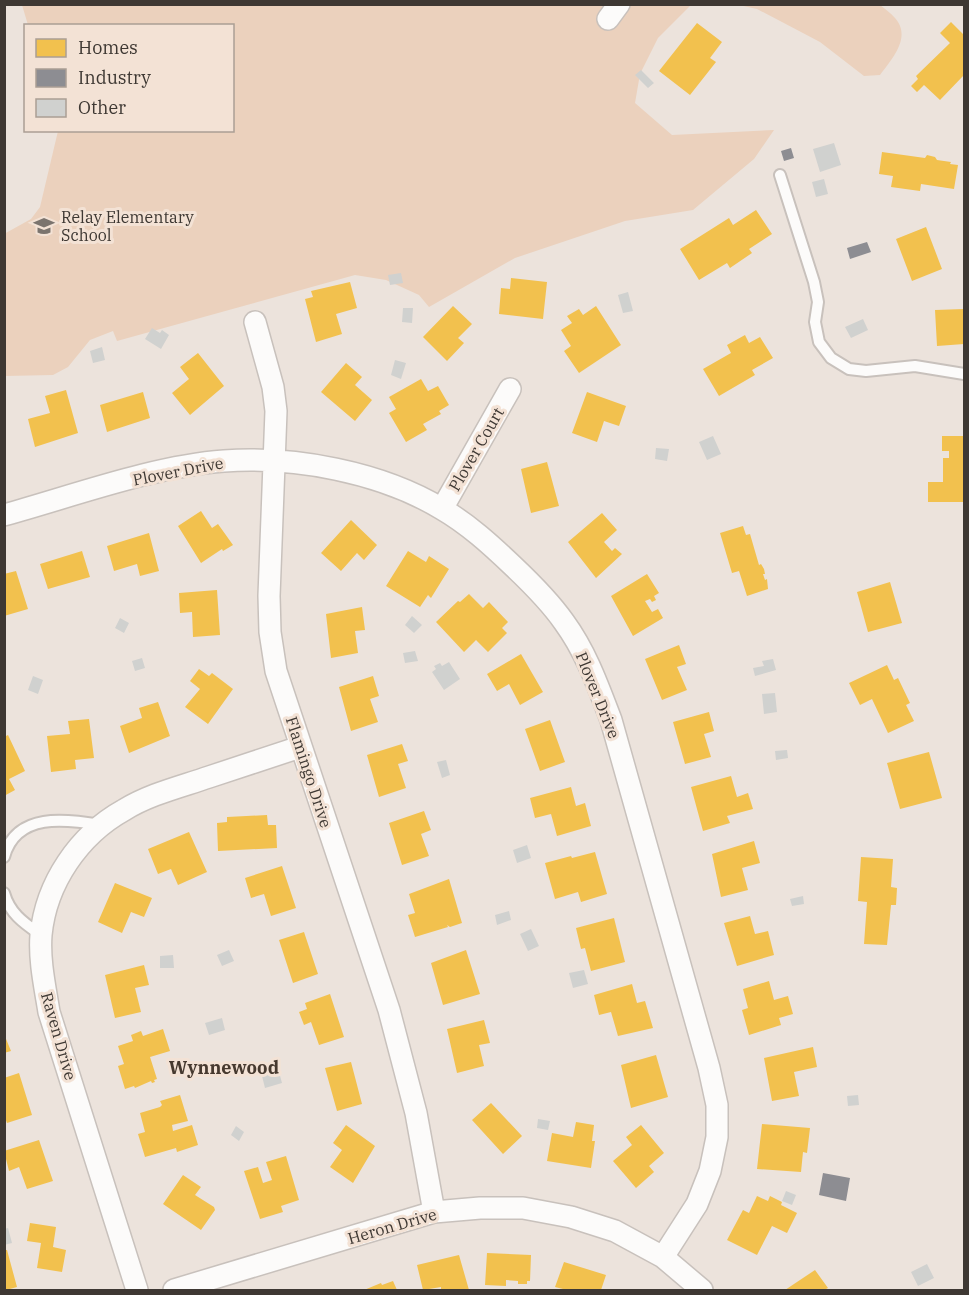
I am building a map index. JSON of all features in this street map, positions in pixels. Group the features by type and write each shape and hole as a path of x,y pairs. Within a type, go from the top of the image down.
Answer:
{"street":[{"name":"Flamingo Drive","path":"255,321 273,387 276,411 276,460 269,596 270,632 276,671 389,1010 416,1113 434,1212"},
{"name":"Plover Court","path":"442,509 510,389"},
{"name":"Plover Drive","path":"4,515 177,468 223,461 276,460 341,471 396,486 442,509 485,540 529,581 564,622 590,665 611,720 717,1105 717,1137 710,1171 698,1204 663,1257"},
{"name":"Raven Drive","path":"137,1290 49,1012 42,972 41,935 47,903 60,872 79,846 101,825 123,810 151,796 300,747"},
{"name":"Heron Drive","path":"174,1290 434,1212 480,1208 523,1208 571,1217 615,1231 663,1257 702,1290"}],"lane":[{"path":"780,175 814,282 818,302 815,322 819,342 831,358 849,369 867,371 915,366 964,374"},
{"path":"4,857 8,846 21,832 34,824 70,819 101,825"},
{"path":"4,893 7,903 17,918 41,935"}],"shaded area":[{"path":"22,5 691,5 658,38 640,74 635,103 672,135 774,130 754,159 693,210 625,221 515,258 429,307 419,295 386,280 355,275 117,341 113,331 90,340 68,367 53,375 5,376 4,234 31,219 40,207 58,132 234,132 234,24 28,24"},
{"path":"739,5 880,5 900,25 901,40 895,55 880,75 864,76 820,42 757,9"}],"building: Homes":[{"path":"951,22 964,35 964,75 940,100 924,85 917,92 911,86 918,79 916,76 950,43 940,33"},
{"path":"697,23 722,42 710,58 716,62 690,95 659,71"},
{"path":"882,152 925,158 927,155 958,165 954,189 921,184 920,191 891,187 893,176 879,174"},
{"path":"756,210 772,234 749,249 752,253 730,268 727,263 699,280 680,249 729,218 733,225"},
{"path":"926,227 942,269 912,281 896,239"},
{"path":"511,278 547,282 543,319 499,314 501,288 510,289"},
{"path":"350,282 357,308 336,314 342,334 316,342 305,299 313,297 311,291"},
{"path":"453,306 472,324 458,338 464,343 447,361 423,337"},
{"path":"596,306 621,345 579,373 564,351 571,346 561,330 572,323 567,316 579,309 583,315"},
{"path":"964,309 964,344 937,346 935,310"},
{"path":"745,335 749,343 760,337 773,358 752,370 755,375 719,396 703,369 731,353 727,345"},
{"path":"198,353 224,386 190,415 172,393 189,379 180,367"},
{"path":"346,363 362,377 355,385 372,400 355,421 321,392"},
{"path":"421,379 428,391 438,386 449,405 439,411 441,414 423,424 427,430 406,442 389,413 396,409 389,397"},
{"path":"66,390 78,433 35,447 28,419 50,413 45,396"},
{"path":"143,392 150,418 107,432 100,405"},
{"path":"587,392 626,406 619,426 604,421 597,442 572,433"},
{"path":"942,436 964,436 964,502 928,502 928,482 943,482 943,458 949,458 949,451 942,451"},
{"path":"547,462 559,506 531,513 521,469"},
{"path":"201,511 212,528 218,524 233,545 223,551 222,549 201,563 178,526"},
{"path":"602,513 617,530 604,542 612,551 615,548 622,554 596,578 568,542"},
{"path":"351,520 377,545 364,560 357,553 341,571 321,553"},
{"path":"743,526 746,535 750,534 759,565 761,564 764,569 765,574 763,574 765,580 767,579 768,589 747,596 739,571 732,573 720,533"},
{"path":"149,533 159,571 140,576 137,564 114,571 107,546"},
{"path":"82,551 90,577 48,589 40,564"},
{"path":"408,551 426,562 429,556 449,569 431,598 428,595 420,607 386,586"},
{"path":"16,571 28,609 4,616 4,574"},
{"path":"647,574 659,593 654,596 656,600 645,601 652,612 658,609 663,618 633,636 611,596"},
{"path":"890,582 902,623 868,632 857,592"},
{"path":"217,590 220,635 193,637 192,612 180,613 179,593"},
{"path":"469,594 483,608 489,602 508,622 502,628 507,633 488,652 476,640 464,652 436,622"},
{"path":"362,607 365,630 355,631 358,653 331,658 326,614"},
{"path":"679,645 686,664 677,667 687,690 662,700 645,659"},
{"path":"521,654 543,692 520,705 509,684 497,691 487,674"},
{"path":"887,665 894,680 898,678 910,703 906,705 914,721 888,733 872,699 860,705 849,683"},
{"path":"199,669 209,676 212,673 233,689 208,724 185,707 200,689 190,681"},
{"path":"373,676 379,696 370,699 378,722 351,731 339,687"},
{"path":"158,702 170,736 129,753 120,726 142,718 139,708"},
{"path":"709,712 714,731 704,734 711,757 685,764 673,722"},
{"path":"89,719 94,758 75,760 76,769 51,772 47,736 70,734 68,721"},
{"path":"550,720 565,762 540,771 525,729"},
{"path":"8,735 25,771 9,779 15,790 4,796 4,737"},
{"path":"402,744 408,761 398,764 406,788 379,797 367,755"},
{"path":"929,752 942,798 900,809 887,763"},
{"path":"731,776 737,797 748,793 753,809 727,816 730,823 703,831 691,787"},
{"path":"571,787 576,806 585,803 591,826 557,836 551,814 535,818 530,798"},
{"path":"424,811 431,830 421,834 429,856 402,865 389,823"},
{"path":"267,815 268,825 276,825 277,848 218,851 217,823 227,822 227,817"},
{"path":"189,832 207,872 178,885 171,869 158,874 148,849"},
{"path":"754,841 760,863 742,868 748,890 721,897 712,854"},
{"path":"595,852 607,894 581,902 578,892 555,899 545,863"},
{"path":"861,857 893,859 891,887 897,888 896,905 891,905 887,945 864,944 867,902 858,901"},
{"path":"282,866 296,908 271,916 264,894 251,898 245,878"},
{"path":"449,879 462,923 450,927 447,925 448,927 415,937 408,915 415,913 409,894"},
{"path":"115,883 152,898 144,917 131,912 122,933 98,922"},
{"path":"750,916 755,934 768,931 774,955 737,966 724,923"},
{"path":"614,918 625,962 591,971 585,948 581,949 576,928"},
{"path":"304,932 318,974 293,983 279,940"},
{"path":"466,950 480,994 443,1005 431,963"},
{"path":"144,965 149,985 135,988 141,1012 115,1018 105,975"},
{"path":"769,981 774,1000 788,996 793,1014 779,1018 781,1025 749,1035 742,1010 748,1008 743,989"},
{"path":"632,984 637,1003 645,1001 653,1028 618,1036 611,1012 599,1015 594,995"},
{"path":"330,994 344,1037 319,1045 311,1022 304,1025 299,1012 307,1009 305,1003"},
{"path":"484,1020 490,1043 479,1045 484,1066 457,1073 447,1029"},
{"path":"163,1029 170,1051 150,1057 157,1079 152,1083 151,1081 135,1088 134,1086 125,1089 118,1066 124,1064 118,1046 133,1041 131,1035 141,1031 143,1036"},
{"path":"4,1034 11,1051 4,1053"},
{"path":"813,1047 817,1067 794,1072 799,1096 772,1101 764,1058"},
{"path":"656,1055 668,1097 631,1108 621,1065"},
{"path":"351,1062 362,1104 337,1111 325,1068"},
{"path":"19,1073 32,1115 7,1123 4,1115 4,1078"},
{"path":"180,1095 188,1121 172,1125 173,1131 192,1125 198,1145 177,1152 176,1148 145,1157 138,1134 145,1132 140,1113 160,1107 162,1105 160,1101"},
{"path":"491,1103 522,1136 503,1154 472,1120"},
{"path":"576,1122 594,1125 592,1141 595,1141 591,1168 547,1161 552,1133 573,1137"},
{"path":"762,1124 810,1128 807,1153 803,1152 801,1172 757,1169"},
{"path":"346,1125 375,1146 353,1183 330,1167 342,1150 333,1143"},
{"path":"641,1125 664,1153 649,1166 654,1172 636,1188 613,1161 632,1145 626,1137"},
{"path":"39,1140 53,1181 27,1189 19,1167 9,1171 4,1151"},
{"path":"286,1156 299,1200 281,1206 283,1212 260,1219 244,1171 258,1167 263,1183 272,1180 266,1162"},
{"path":"183,1175 201,1187 195,1195 215,1210 201,1230 163,1204"},
{"path":"757,1196 768,1201 770,1196 797,1213 787,1233 772,1226 757,1255 727,1240 743,1210 749,1213"},
{"path":"30,1223 56,1227 53,1247 66,1250 62,1272 37,1268 41,1243 27,1241"},
{"path":"4,1250 7,1250 17,1287 6,1290"},
{"path":"487,1253 531,1255 530,1281 527,1281 527,1284 518,1284 518,1281 506,1280 506,1286 485,1285"},
{"path":"459,1255 469,1290 441,1290 441,1287 423,1290 417,1265"},
{"path":"564,1262 606,1275 601,1290 567,1290 555,1287"},
{"path":"815,1270 828,1288 824,1290 785,1290"},
{"path":"393,1281 397,1290 364,1290 381,1283 382,1285"}],"building: Industry":[{"path":"791,148 794,158 784,161 781,151"},
{"path":"867,242 871,252 850,259 847,248"},
{"path":"823,1173 850,1178 846,1201 819,1195"}],"building: Other":[{"path":"641,70 654,83 648,88 635,75"},
{"path":"834,143 841,165 820,172 813,149"},
{"path":"824,179 828,194 816,197 812,182"},
{"path":"401,273 403,283 390,285 388,275"},
{"path":"628,292 633,311 623,313 618,295"},
{"path":"403,308 413,308 412,323 402,322"},
{"path":"863,319 868,330 851,338 845,327"},
{"path":"152,328 160,333 162,330 169,335 161,349 145,339"},
{"path":"102,347 105,360 93,363 90,351"},
{"path":"395,360 406,363 401,379 391,375"},
{"path":"713,436 721,454 707,460 699,442"},
{"path":"656,448 669,449 667,461 655,459"},
{"path":"412,616 422,625 414,633 405,625"},
{"path":"120,618 129,623 124,633 115,628"},
{"path":"415,651 418,661 405,663 403,653"},
{"path":"142,658 145,668 135,671 132,661"},
{"path":"773,659 776,670 755,676 753,668 764,666 762,661"},
{"path":"449,662 460,679 444,690 432,672 436,669 434,666 440,663 442,666"},
{"path":"33,676 43,680 38,694 28,690"},
{"path":"775,693 777,712 764,714 762,694"},
{"path":"787,750 788,758 776,760 775,751"},
{"path":"446,760 450,775 442,778 437,762"},
{"path":"527,845 531,858 517,863 513,850"},
{"path":"803,896 804,904 792,906 790,899"},
{"path":"509,911 511,920 497,925 495,915"},
{"path":"531,929 539,946 528,951 520,934"},
{"path":"229,950 234,961 222,966 217,955"},
{"path":"173,955 174,968 160,968 160,956"},
{"path":"584,970 588,984 573,988 569,973"},
{"path":"222,1018 225,1030 209,1035 205,1023"},
{"path":"279,1072 282,1083 265,1088 262,1076"},
{"path":"858,1095 859,1105 848,1106 847,1096"},
{"path":"538,1119 550,1121 548,1130 537,1128"},
{"path":"236,1126 244,1132 239,1141 231,1135"},
{"path":"786,1191 796,1195 792,1205 782,1201"},
{"path":"8,1228 12,1243 4,1245 4,1229"},
{"path":"927,1264 934,1278 918,1286 911,1272"}],"place":[{"name":"Relay Elementary School","path":"44,226"}],"district":[{"name":"Wynnewood","path":"224,1067"}]}
